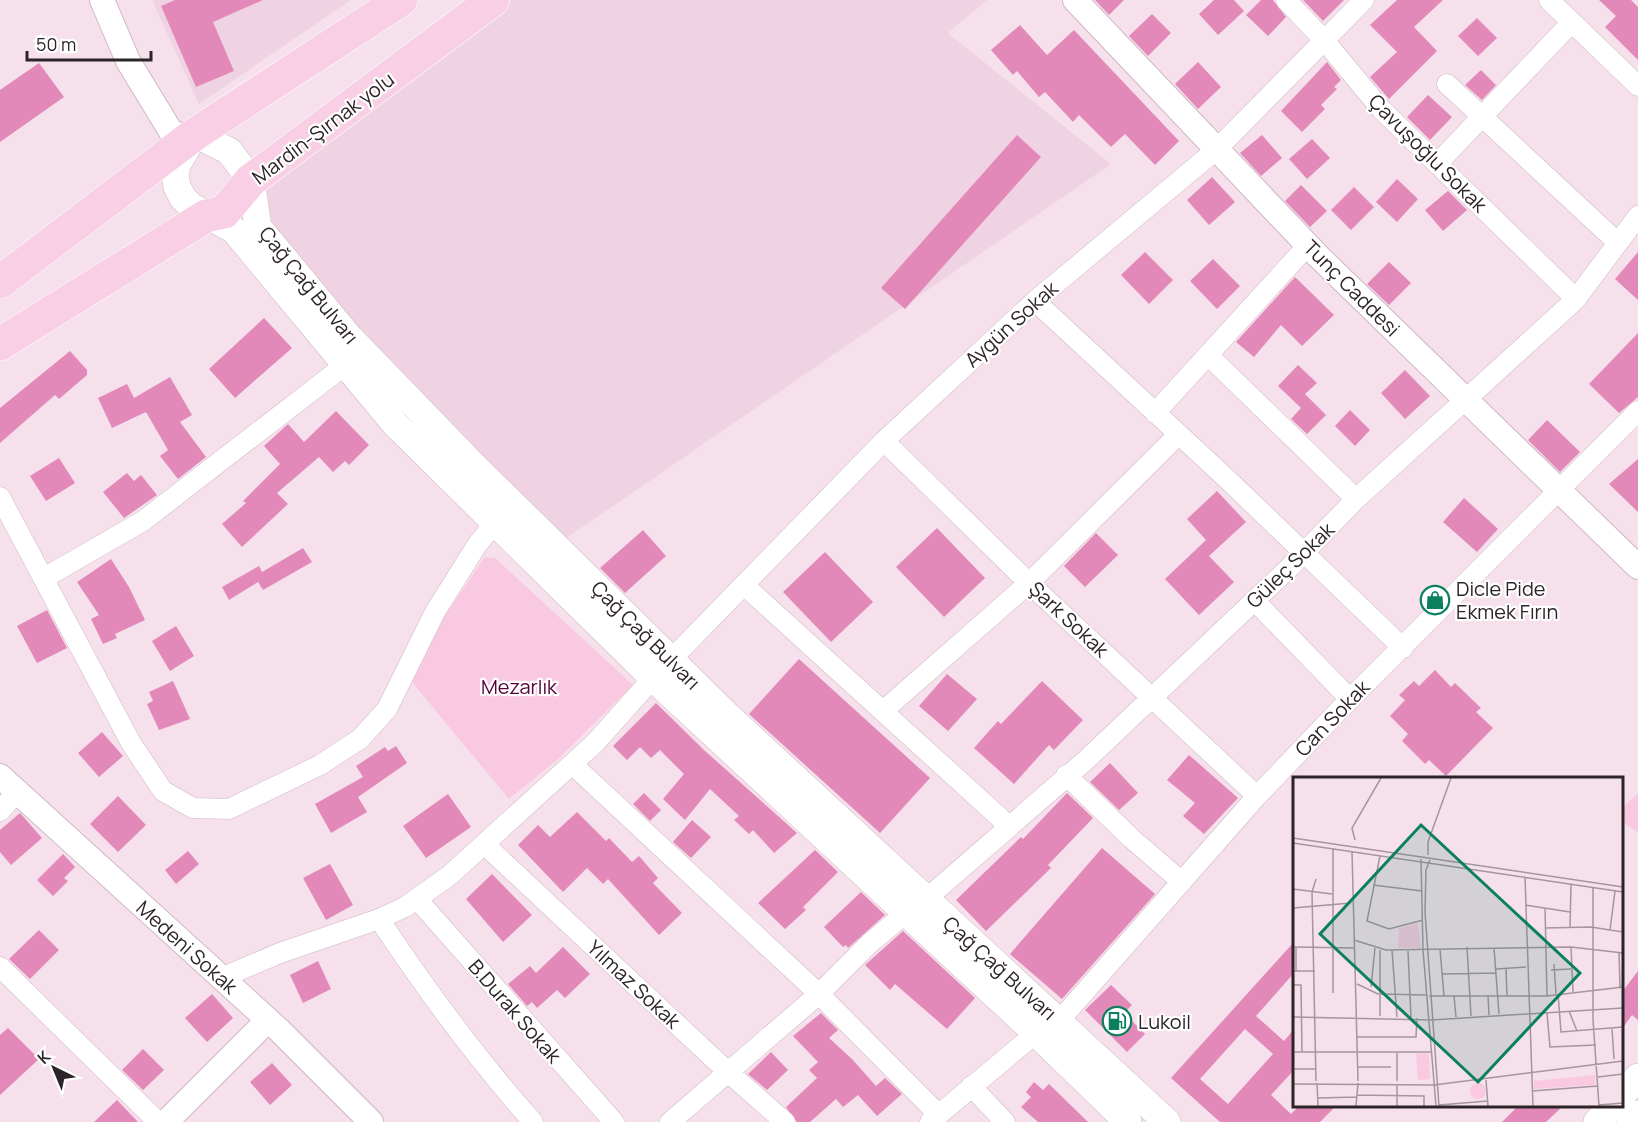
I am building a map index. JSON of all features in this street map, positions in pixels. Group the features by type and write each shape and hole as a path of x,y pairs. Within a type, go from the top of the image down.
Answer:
{"highway":[{"path":"0,282 195,134 401,0"},
{"name":"Mardin-Şırnak yolu","path":"0,344 207,216 224,213 251,180 493,0"}],"main road":[{"name":"Çağ Çağ Bulvarı","path":"661,669 510,501 349,337 258,227 251,180 229,151 195,134 177,165 175,175 177,187 183,198 191,206 234,230 395,424 495,525 661,669 1048,1027 1167,1122"},
{"name":"Çağ Çağ Bulvarı","path":"1048,1027 1128,1122"},
{"path":"1623,1094 1638,1077"},
{"path":"1597,1122 1611,1107"},
{"path":"1630,1122 1638,1114"}],"street":[{"path":"102,0 129,61 173,135 195,134"},
{"name":"Tunç Caddesi","path":"1075,0 1308,245 1560,488 1638,567"},
{"name":"Çavuşoğlu Sokak","path":"1286,0 1324,39 1381,109 1576,299"},
{"name":"Aygün Sokak","path":"221,978 280,953 379,919 417,899 450,875 595,743 661,669 745,586 884,441 1035,301 1216,150 1364,0"},
{"path":"1549,0 1638,86"},
{"path":"1437,164 1572,23"},
{"path":"1447,84 1480,117 1630,232"},
{"name":"Güleç Sokak","path":"670,1122 819,994 870,943 1066,776 1153,697 1356,500 1576,299 1630,232"},
{"path":"1155,413 1308,245"},
{"path":"1035,301 1177,436 1304,552 1403,648"},
{"path":"1208,355 1356,500"},
{"path":"44,578 143,521 345,365"},
{"name":"Can Sokak","path":"934,1118 971,1086 1048,1027 1182,882 1257,796 1350,699 1638,411"},
{"path":"883,711 1029,583 1177,436"},
{"name":"Şark Sokak","path":"884,441 1029,583 1257,796"},
{"path":"0,497 131,743 163,791 193,808 230,809 320,765 360,738 387,709 435,612 477,545 495,525 510,501"},
{"path":"745,586 1008,825"},
{"path":"1254,600 1350,699"},
{"path":"573,764 819,994 934,1118"},
{"path":"1066,776 1131,838 1182,882"},
{"path":"0,811 9,784"},
{"name":"Medeni Sokak","path":"9,784 268,1020 370,1122"},
{"name":"Yılmaz Sokak","path":"484,844 728,1072 785,1122"},
{"name":"B.Durak Sokak","path":"417,899 615,1122"},
{"path":"379,919 434,1002 487,1071 533,1122"},
{"path":"0,967 158,1122"},
{"path":"166,1122 268,1020"},
{"path":"971,1086 1005,1122"}],"shaded area":[{"path":"152,0 351,0 199,104"},
{"path":"487,0 987,0 948,33 1111,164 549,550 255,245 227,191"}],"green space":[{"name":"Mezarlık","path":"485,557 495,558 633,685 558,759 509,799 411,681 429,639"},
{"path":"1638,794 1638,832 1623,820 1623,809"}],"building":[{"path":"175,0 263,0 213,22 234,71 196,87 161,6"},
{"path":"1095,0 1124,0 1109,15"},
{"path":"1214,0 1234,0 1244,11 1218,35 1199,14"},
{"path":"1261,0 1273,0 1286,17 1268,36 1246,15"},
{"path":"1303,0 1344,0 1323,21"},
{"path":"1397,0 1443,0 1414,27 1437,51 1389,99 1370,77 1397,52 1370,25"},
{"path":"1599,0 1631,0 1638,7 1638,60 1605,27 1616,16"},
{"path":"1152,14 1171,33 1148,56 1129,36"},
{"path":"1477,18 1497,38 1478,56 1458,36"},
{"path":"1020,25 1047,55 1074,30 1179,141 1155,165 1125,134 1111,147 1079,115 1073,122 1045,92 1039,97 1017,71 1013,75 991,50"},
{"path":"1198,62 1221,87 1198,109 1175,84"},
{"path":"1327,62 1341,80 1334,87 1337,89 1321,105 1325,109 1302,132 1281,111"},
{"path":"39,63 64,97 0,142 0,90"},
{"path":"1481,70 1496,85 1482,100 1465,85"},
{"path":"1428,95 1452,117 1430,140 1407,117"},
{"path":"1017,135 1041,157 905,309 881,288"},
{"path":"1262,135 1282,158 1261,176 1240,153"},
{"path":"1312,139 1330,158 1307,179 1289,159"},
{"path":"1212,177 1235,202 1209,225 1187,200"},
{"path":"1397,179 1418,199 1397,222 1376,202"},
{"path":"1301,185 1327,211 1310,227 1285,201"},
{"path":"1354,187 1374,207 1351,230 1331,210"},
{"path":"1448,191 1467,210 1443,231 1425,210"},
{"path":"1145,252 1173,280 1149,304 1121,275"},
{"path":"1638,252 1638,300 1615,279"},
{"path":"1213,259 1240,286 1217,309 1190,281"},
{"path":"1389,262 1411,283 1389,305 1367,284"},
{"path":"1295,277 1334,315 1302,346 1281,325 1254,357 1236,342"},
{"path":"264,318 292,348 235,398 209,369"},
{"path":"1638,333 1638,397 1619,413 1589,384"},
{"path":"70,351 87,370 87,375 59,399 55,395 0,443 0,408"},
{"path":"1298,365 1317,383 1305,394 1326,415 1307,434 1291,419 1301,408 1278,386"},
{"path":"1405,370 1430,396 1405,419 1381,393"},
{"path":"170,377 192,415 180,422 206,457 178,479 160,456 168,450 146,412 112,428 98,398 127,384 134,398"},
{"path":"1350,410 1370,430 1355,446 1335,426"},
{"path":"336,411 369,445 349,465 345,461 333,472 319,457 277,493 288,504 242,547 222,524 246,503 243,501 280,464 264,446 288,424 304,442"},
{"path":"1547,420 1580,452 1560,472 1528,440"},
{"path":"59,458 75,483 46,501 30,476"},
{"path":"1638,459 1638,512 1609,484"},
{"path":"127,473 134,481 141,475 157,495 124,518 103,492"},
{"path":"1217,491 1246,522 1209,556 1234,582 1199,615 1165,579 1206,540 1187,519"},
{"path":"1464,498 1498,529 1477,552 1443,522"},
{"path":"937,528 985,578 944,617 896,567"},
{"path":"643,530 666,556 625,593 600,568"},
{"path":"1096,533 1118,555 1085,587 1064,566"},
{"path":"303,548 312,562 263,590 258,582 229,600 222,587 259,566 262,572"},
{"path":"825,552 873,602 831,642 783,592"},
{"path":"111,559 129,587 145,620 115,634 117,638 103,644 91,619 99,615 77,582"},
{"path":"47,610 67,648 37,663 17,626"},
{"path":"176,626 194,656 170,671 152,641"},
{"path":"799,659 930,778 880,833 749,714"},
{"path":"1435,670 1451,687 1455,683 1481,708 1476,712 1493,728 1446,776 1429,760 1425,764 1402,741 1408,734 1390,716 1405,700 1399,695 1414,681 1419,686"},
{"path":"947,674 977,699 948,731 919,706"},
{"path":"173,681 190,719 159,730 147,704 153,701 149,692"},
{"path":"1042,681 1083,720 1054,750 1049,745 1014,784 974,748 998,721 1001,724"},
{"path":"656,703 704,750 797,833 774,853 753,830 749,834 734,820 739,816 710,789 685,820 663,799 684,774 660,750 651,758 640,747 627,760 613,746"},
{"path":"102,732 123,756 99,777 78,753"},
{"path":"396,746 407,763 358,797 367,812 331,833 315,804 363,777 356,766 385,747 388,751"},
{"path":"1189,755 1238,798 1204,834 1183,816 1195,803 1167,780"},
{"path":"1110,763 1138,793 1119,810 1090,782"},
{"path":"644,793 661,810 650,821 633,804"},
{"path":"1067,793 1093,818 1048,865 1051,868 986,931 956,900 1021,837 1023,839"},
{"path":"448,794 471,827 426,858 403,826"},
{"path":"118,796 146,825 118,852 90,824"},
{"path":"577,812 606,841 609,838 632,862 639,856 658,878 653,883 682,913 659,935 608,879 603,884 587,868 563,892 518,845 538,825 550,837"},
{"path":"20,813 42,838 11,865 0,852 0,830"},
{"path":"692,820 711,837 691,858 673,842"},
{"path":"1102,848 1155,894 1062,999 1010,954"},
{"path":"815,850 838,872 803,907 806,910 785,929 758,903"},
{"path":"188,851 199,864 176,884 165,870"},
{"path":"63,854 75,867 64,878 68,881 53,896 37,880"},
{"path":"330,864 353,905 326,920 303,878"},
{"path":"492,874 532,915 503,942 466,899"},
{"path":"861,892 885,915 848,948 846,945 843,947 824,927"},
{"path":"39,930 59,950 30,979 9,959"},
{"path":"903,931 975,998 947,1029 895,984 890,990 865,965"},
{"path":"1293,943 1293,974 1256,1016 1284,1041 1293,1030 1293,1071 1271,1095 1291,1114 1298,1107 1335,1107 1320,1122 1220,1122 1171,1078","holes":["1245,1029 1273,1054 1228,1104 1200,1079"]},
{"path":"563,947 590,974 565,998 557,990 537,1008 532,1002 527,1006 508,984 530,966 536,973"},
{"path":"318,961 331,989 303,1003 290,975"},
{"path":"1638,971 1638,1020 1632,1015 1623,1028 1623,991"},
{"path":"1111,985 1132,1005 1124,1013 1145,1034 1127,1052 1085,1010"},
{"path":"212,994 233,1018 207,1042 185,1018"},
{"path":"821,1013 838,1030 829,1038 876,1086 885,1078 902,1094 877,1116 858,1095 843,1107 836,1099 810,1122 797,1122 786,1107 817,1078 809,1070 818,1062 793,1036"},
{"path":"8,1028 39,1059 0,1095 0,1035"},
{"path":"143,1049 164,1070 143,1090 122,1070"},
{"path":"771,1052 788,1070 767,1090 748,1074"},
{"path":"272,1063 292,1085 270,1105 250,1082"},
{"path":"1034,1082 1043,1090 1049,1084 1088,1122 1038,1122 1021,1107 1031,1097 1026,1092"},
{"path":"117,1100 138,1122 94,1122"},
{"path":"1517,1107 1562,1107 1546,1122 1502,1122"}],"place":[{"name":"Dicle Pide Ekmek Fırın","path":"1435,600"},
{"name":"Lukoil","path":"1117,1021"}]}
